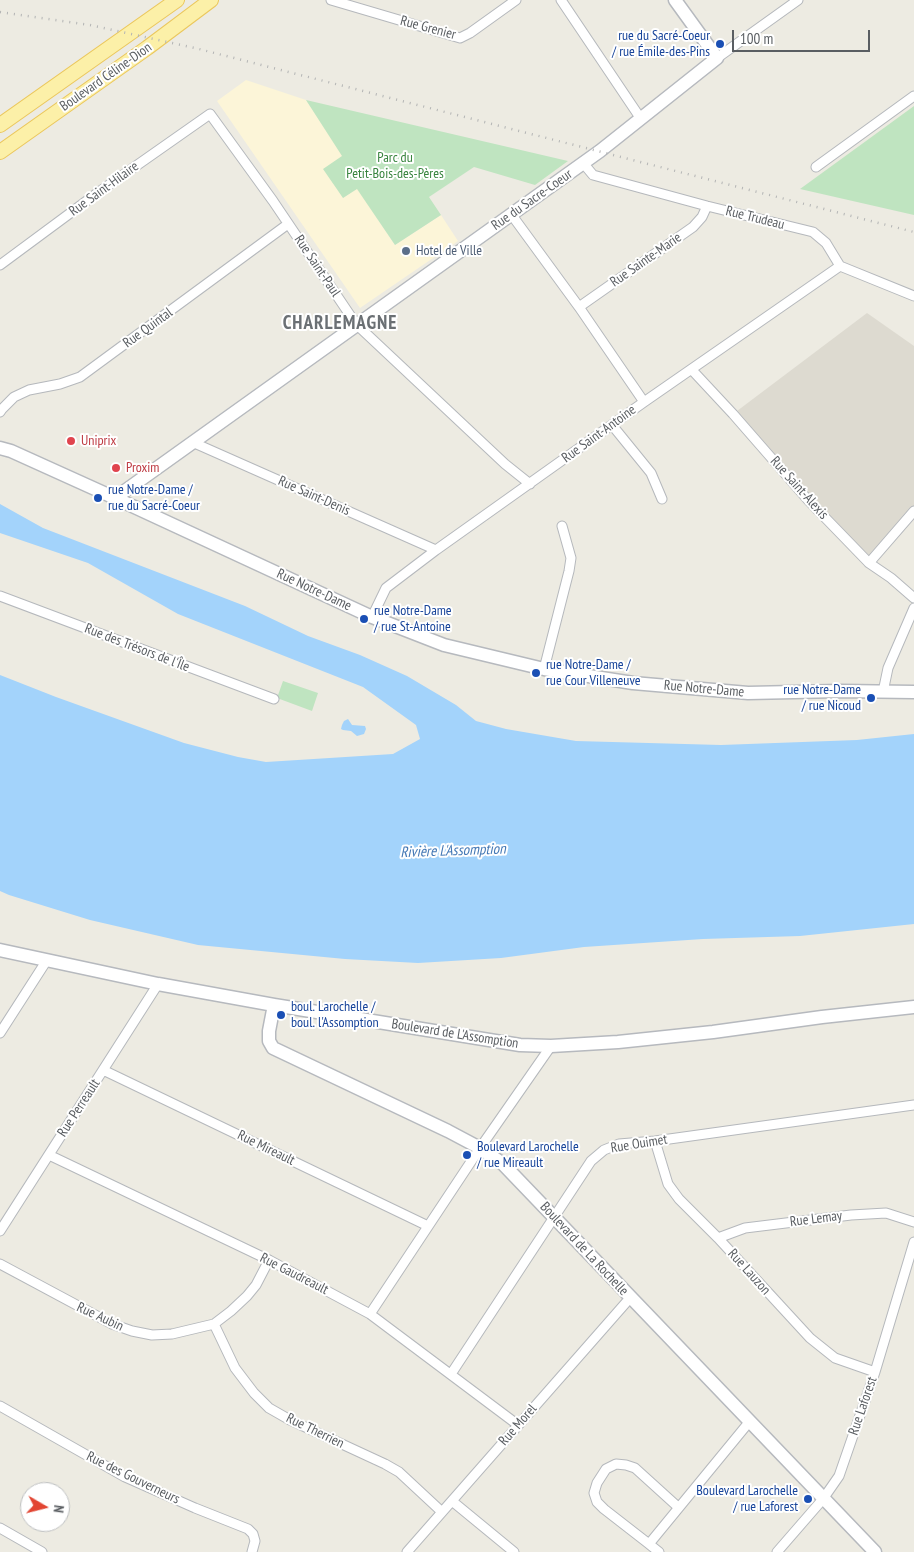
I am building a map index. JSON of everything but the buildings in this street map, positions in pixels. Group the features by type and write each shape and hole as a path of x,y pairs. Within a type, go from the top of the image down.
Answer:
{"main road":[{"name":"Boulevard Céline-Dion","path":"2,120 177,0"},
{"name":"Boulevard Céline-Dion","path":"0,152 147,48 211,0"}],"street":[{"name":"Rue Grenier","path":"330,0 460,38 516,0"},
{"path":"561,0 641,119"},
{"path":"675,0 717,58"},
{"name":"Rue du Sacre-Coeur","path":"115,498 583,163 717,58 798,0"},
{"path":"816,166 914,96"},
{"name":"Rue Saint-Paul","path":"210,114 273,201 356,324 505,464 530,484"},
{"name":"Rue Saint-Hilaire","path":"0,266 96,194 210,114"},
{"name":"Rue Trudeau","path":"583,163 593,175 813,232 826,243 840,266"},
{"name":"Rue Sainte-Marie","path":"579,307 693,227 702,217 707,206"},
{"path":"511,214 579,307 644,402"},
{"name":"Rue Quintal","path":"0,412 14,397 29,390 60,384 80,377 288,224"},
{"path":"840,266 914,296"},
{"name":"Rue Saint-Antoine","path":"372,617 386,588 436,550 840,266"},
{"name":"Rue Saint-Alexis","path":"692,370 808,500 869,563 891,578 914,598"},
{"path":"612,425 651,472 662,499"},
{"name":"Rue Saint-Denis","path":"192,442 436,550"},
{"name":"Rue Notre-Dame","path":"0,448 20,455 115,498 372,617 444,645 544,669 633,684 748,693 914,692"},
{"path":"869,563 914,511"},
{"path":"544,669 571,558 562,526"},
{"name":"Rue des Trésors de l'Île","path":"0,596 274,699"},
{"path":"882,692 888,668 914,608"},
{"name":"Boulevard de L'Assomption","path":"0,950 158,984 274,1006 520,1045 551,1046 627,1042 914,1007"},
{"path":"0,1033 47,960"},
{"name":"Rue Perreault","path":"0,1231 158,984"},
{"name":"Boulevard de La Rochelle","path":"274,1006 269,1032 269,1041 273,1048 439,1127 480,1148 503,1164 875,1552"},
{"path":"370,1314 480,1148 551,1046"},
{"name":"Rue Mireault","path":"103,1070 428,1226"},
{"name":"Rue Ouimet","path":"451,1374 591,1161 604,1150 619,1144 655,1141 914,1105"},
{"name":"Rue Lauzon","path":"655,1141 668,1184 679,1199 718,1238 810,1338 836,1358 875,1372"},
{"name":"Rue Gaudreault","path":"49,1155 268,1260 370,1314 518,1425"},
{"name":"Rue Lemay","path":"718,1238 745,1228 851,1215 886,1213 914,1222"},
{"name":"Rue Laforest","path":"777,1552 823,1499 839,1476 875,1372 914,1242"},
{"name":"Rue Aubin","path":"0,1264 112,1324 152,1335 172,1334 214,1324 231,1312 247,1296 256,1285 268,1260"},
{"name":"Rue Morel","path":"407,1552 630,1298"},
{"name":"Rue Therrien","path":"214,1324 235,1368 254,1393 270,1408 290,1420 399,1472 442,1512"},
{"name":"Rue des Gouverneurs","path":"0,1406 125,1477 195,1508 248,1528 254,1534 255,1541 252,1552"},
{"path":"648,1544 750,1421"},
{"path":"658,1552 597,1502 594,1493 597,1483 606,1469 616,1464 626,1464 635,1468 678,1507"},
{"path":"452,1501 514,1552"},
{"path":"0,1528 42,1552"}],"shaded area":[{"path":"246,80 306,100 343,156 343,198 357,188 395,245 441,215 458,241 360,308 217,101"},
{"path":"867,313 914,346 914,511 869,563 733,414"}],"green space":[{"name":"Parc du Petit-Bois-des-Pères","path":"306,100 568,161 535,185 474,167 429,197 441,215 395,245 357,189 343,198 323,169 342,156"},
{"path":"914,106 914,215 800,189 866,141"},
{"path":"283,681 318,693 312,711 277,698"}],"water":[{"name":"Rivière L'Assomption","path":"0,504 43,528 245,606 308,636 360,655 407,676 456,705 476,721 506,729 576,741 721,745 857,740 914,734 914,924 800,936 703,939 584,947 501,958 418,963 345,959 198,945 90,920 0,891 0,675 184,743 266,762 393,754 420,739 416,725 363,687 178,614 88,563 0,533"},
{"path":"348,719 352,725 365,726 364,734 357,736 351,731 341,729 344,721"}],"railway":[{"path":"0,12 90,25 195,48 914,232"}],"place":[{"name":"rue du Sacré-Coeur / rue Émile-des-Pins","path":"720,44"},
{"name":"Hotel de Ville","path":"406,251"},
{"name":"Uniprix","path":"71,441"},
{"name":"Proxim","path":"116,468"},
{"name":"rue Notre-Dame / rue du Sacré-Coeur","path":"98,498"},
{"name":"rue Notre-Dame / rue St-Antoine","path":"364,619"},
{"name":"rue Notre-Dame / rue Cour Villeneuve","path":"536,673"},
{"name":"rue Notre-Dame / rue Nicoud","path":"871,698"},
{"name":"boul. Larochelle / boul. l'Assomption","path":"281,1015"},
{"name":"Boulevard Larochelle / rue Mireault","path":"467,1155"},
{"name":"Boulevard Larochelle / rue Laforest","path":"808,1499"}],"district":[{"name":"CHARLEMAGNE","path":"340,324"}]}
